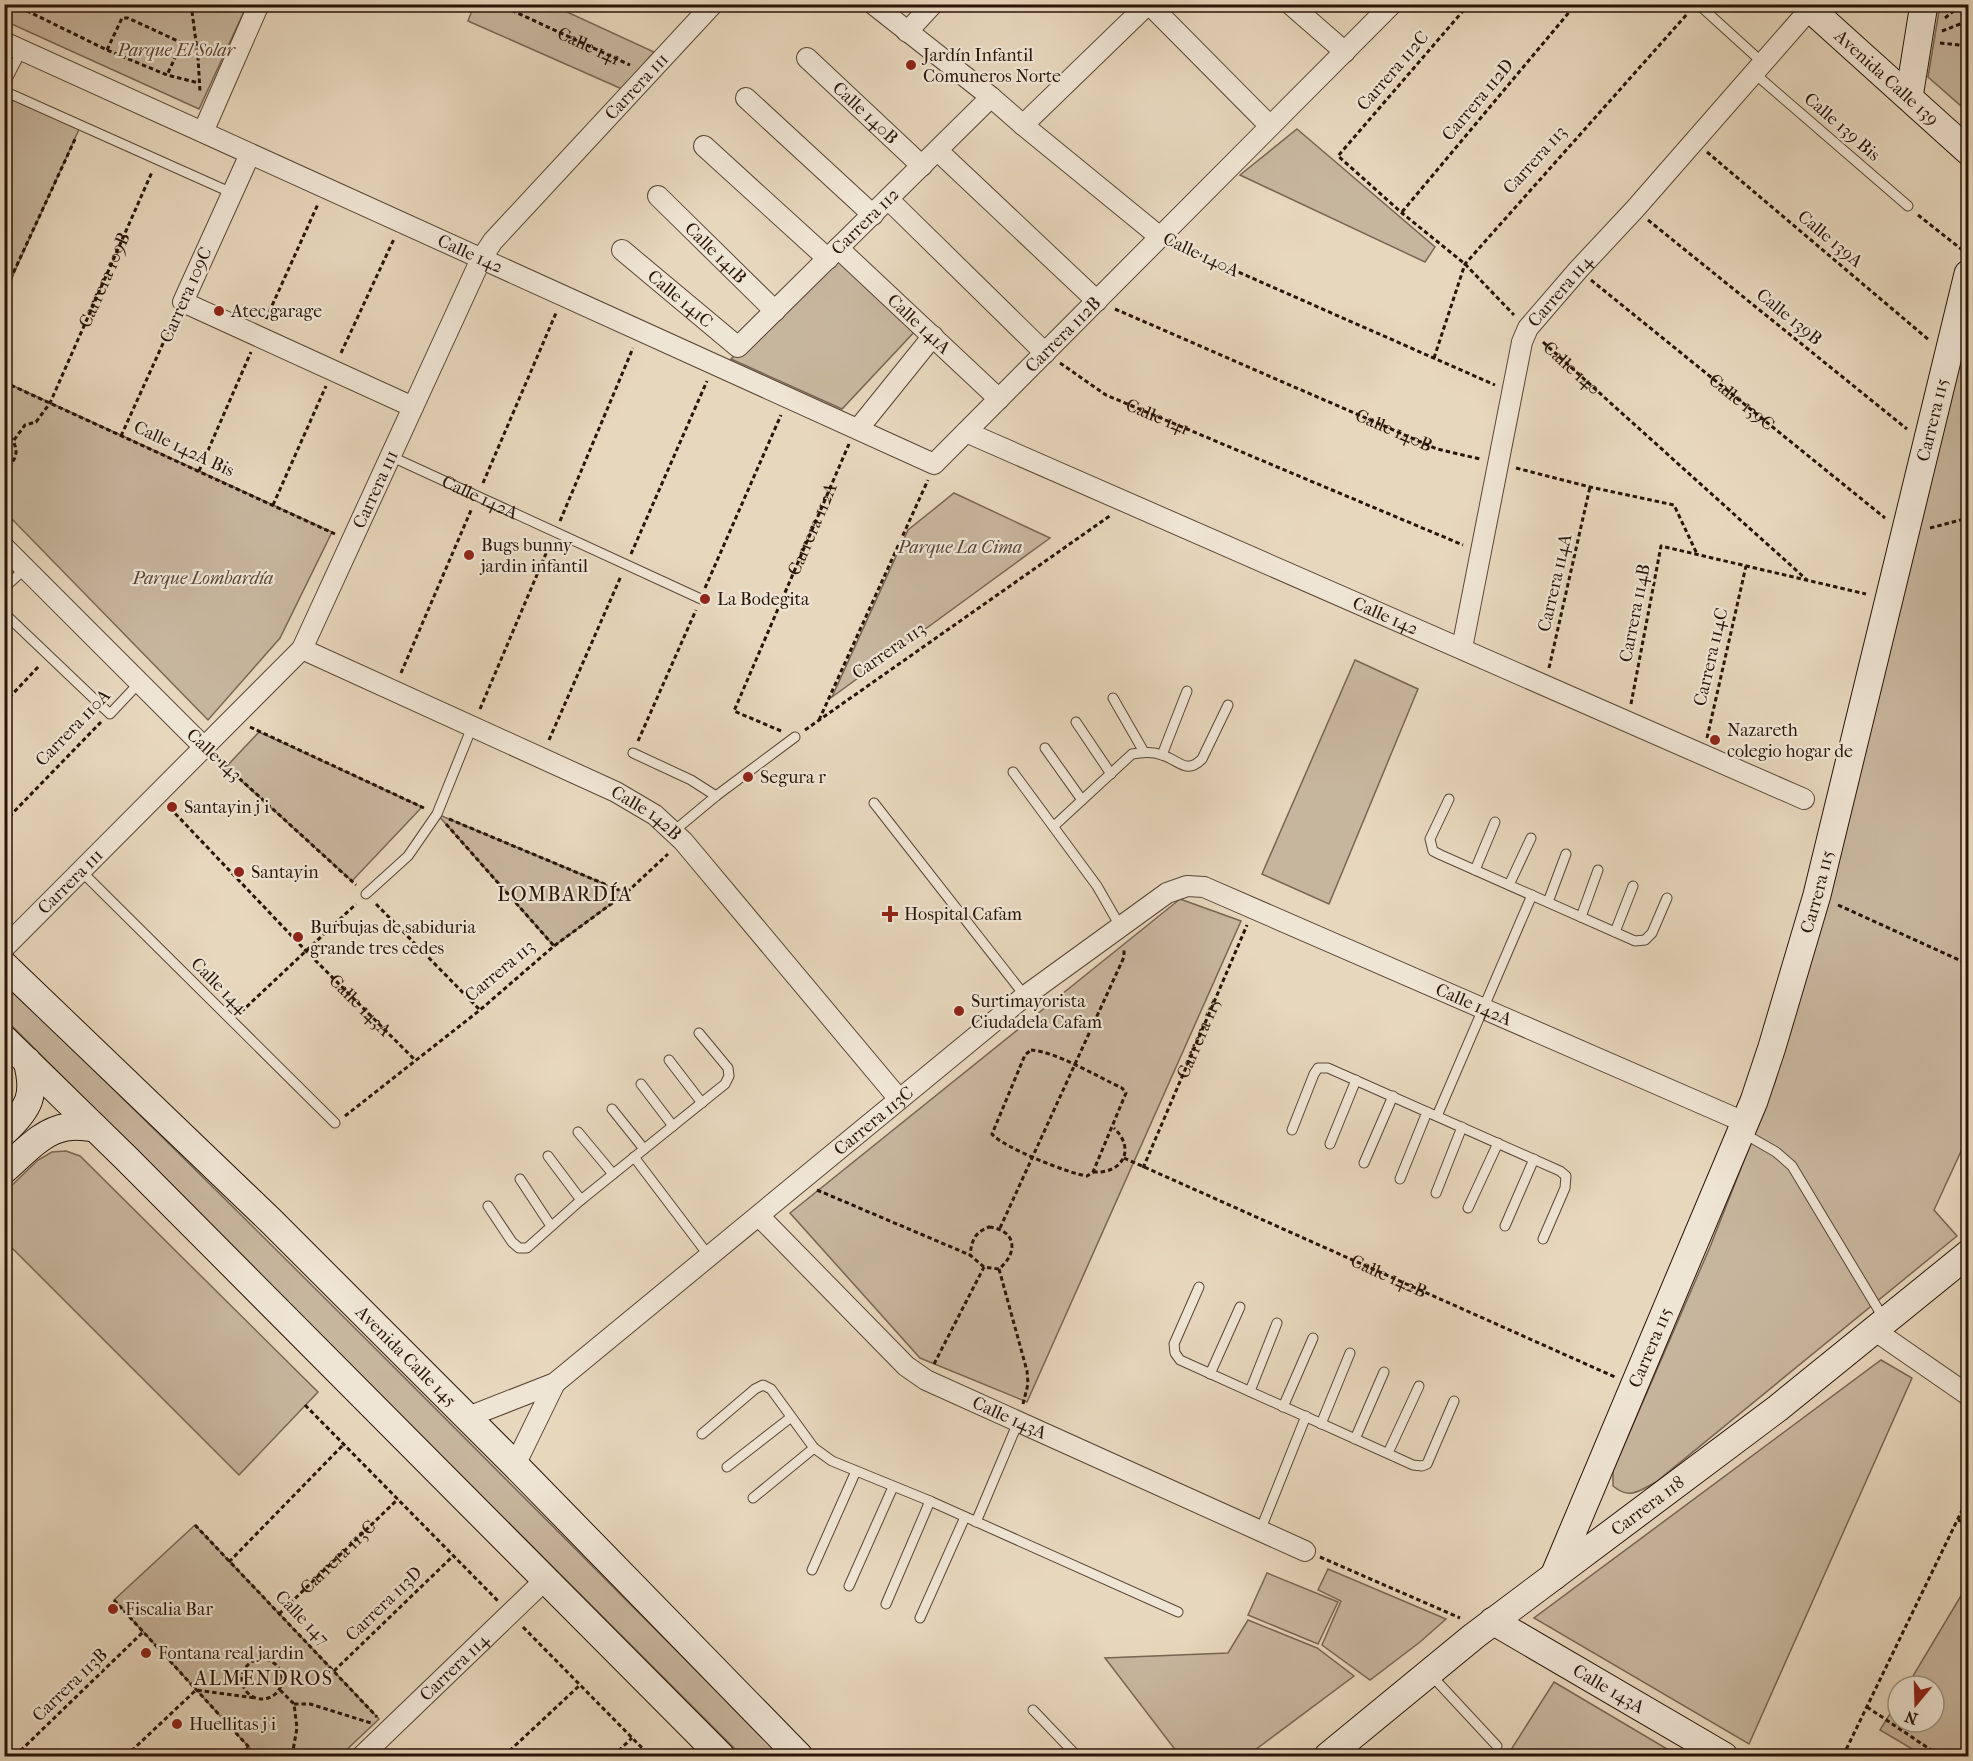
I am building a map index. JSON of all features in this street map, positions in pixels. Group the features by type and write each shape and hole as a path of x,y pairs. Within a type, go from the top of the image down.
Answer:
{"main road":[{"path":"1909,96 1924,4"},
{"name":"Avenida Calle 139","path":"1807,7 1968,151"},
{"name":"Carrera 115","path":"1554,1576 1743,1127 1772,1047 1817,895 1968,274"},
{"name":"Avenida Calle 145","path":"4,965 271,1221 468,1417 799,1756"},
{"path":"4,1039 721,1756"},
{"path":"4,1132 21,1117 32,1091 27,1061"},
{"path":"4,1170 42,1137 53,1131 68,1126 95,1128"},
{"name":"Carrera 118","path":"1328,1756 1488,1624 1778,1408 1968,1254"},
{"path":"1592,1487 1596,1500 1605,1510 1617,1517 1630,1519"},
{"name":"Calle 143A","path":"1488,1624 1724,1756"}],"street":[{"path":"203,132 259,4"},
{"name":"Carrera 111","path":"4,948 302,649 481,258 494,241 713,4"},
{"name":"Calle 140A","path":"873,4 991,97 1160,237"},
{"path":"906,32 933,4"},
{"path":"1023,125 1148,4 1270,126"},
{"path":"1290,4 1345,52"},
{"name":"Carrera 112B","path":"934,464 1392,4"},
{"name":"Carrera 114","path":"1462,648 1522,342 1528,328 1759,68 1807,7"},
{"name":"Calle 142","path":"13,46 934,464"},
{"name":"Calle 140B","path":"807,58 922,166"},
{"name":"Carrera 112","path":"738,346 991,97"},
{"path":"746,98 873,215"},
{"name":"Calle 141A","path":"704,146 933,336 999,399"},
{"path":"938,151 1097,301"},
{"name":"Carrera 109C","path":"183,302 250,154"},
{"name":"Calle 141B","path":"658,196 775,311"},
{"path":"888,200 1045,353"},
{"name":"Calle 141C","path":"622,250 738,346"},
{"path":"183,302 413,407"},
{"path":"858,429 933,336"},
{"name":"Calle 142","path":"966,432 1804,799"},
{"name":"Calle 143","path":"4,547 204,747"},
{"name":"Calle 142B","path":"302,649 616,792 655,815 679,836 899,1099"},
{"name":"Carrera 113C","path":"468,1417 555,1383 1025,996 1167,893 1187,886 1204,887"},
{"name":"Calle 142A","path":"1204,887 1483,1008 1743,1127"},
{"name":"Calle 143A","path":"759,1216 906,1366 926,1380 1305,1551"},
{"path":"1880,1326 1966,1390"},
{"name":"Carrera 113C","path":"515,1465 555,1383"},
{"name":"Carrera 114","path":"362,1756 546,1580"}],"lane":[{"name":"Calle 139 Bis","path":"1696,4 1759,68 1908,206"},
{"path":"4,85 13,46"},
{"path":"4,91 232,193"},
{"name":"Calle 142A","path":"390,456 700,599"},
{"path":"4,588 26,568"},
{"path":"4,613 110,714"},
{"name":"Carrera 110A","path":"110,714 140,682"},
{"path":"1162,754 1187,691"},
{"path":"1113,698 1144,752"},
{"path":"1054,826 1132,754 1144,752 1162,754 1187,767 1195,766 1202,759 1228,705"},
{"path":"1076,722 1111,774"},
{"path":"366,894 408,856 437,814 472,727"},
{"path":"679,836 716,796 795,737"},
{"path":"1045,748 1082,800"},
{"path":"633,753 691,780 716,796"},
{"path":"1013,772 1097,886 1120,926"},
{"path":"1449,799 1430,839 1433,851 1635,941 1645,940 1652,933 1667,898"},
{"path":"874,803 1025,996"},
{"path":"1476,870 1495,822"},
{"path":"1509,885 1531,838"},
{"path":"1548,902 1566,854"},
{"path":"1581,917 1598,870"},
{"name":"Calle 144","path":"81,872 335,1123"},
{"path":"1614,932 1633,886"},
{"path":"1437,1116 1532,895"},
{"path":"488,1206 512,1242 519,1248 527,1248 581,1200 725,1084 729,1076 728,1068 699,1033"},
{"path":"669,1060 702,1102"},
{"path":"1292,1130 1318,1068 1328,1068 1393,1096 1560,1171 1566,1176 1565,1188 1543,1239"},
{"path":"1330,1144 1356,1080"},
{"path":"641,1084 673,1126"},
{"path":"1364,1163 1393,1096"},
{"path":"612,1109 644,1149"},
{"path":"1400,1179 1427,1112"},
{"path":"1436,1193 1462,1127"},
{"path":"1743,1127 1792,1166 1880,1326"},
{"path":"578,1132 613,1174"},
{"path":"1468,1209 1498,1143"},
{"path":"548,1156 581,1200"},
{"path":"634,1157 709,1257"},
{"path":"1505,1226 1534,1159"},
{"path":"520,1179 551,1226"},
{"path":"1199,1287 1174,1344 1179,1360 1321,1424 1413,1465 1422,1466 1427,1464 1454,1401"},
{"path":"1210,1374 1240,1307"},
{"path":"1250,1391 1277,1323"},
{"path":"1283,1407 1313,1338"},
{"path":"1321,1424 1350,1353"},
{"path":"1355,1439 1384,1372"},
{"path":"702,1434 755,1389 764,1385 771,1389 814,1448 832,1461 930,1501 1178,1612"},
{"path":"1388,1453 1419,1386"},
{"path":"1260,1531 1305,1416"},
{"path":"727,1467 790,1418"},
{"path":"976,1522 1019,1420"},
{"path":"753,1498 814,1448"},
{"path":"812,1570 856,1471"},
{"path":"849,1586 893,1486"},
{"path":"886,1604 930,1501"},
{"path":"921,1618 965,1517"},
{"path":"1429,1673 1497,1746"},
{"path":"1033,1710 1077,1756"}],"path":[{"path":"13,4 107,50 167,75 199,83"},
{"path":"191,4 200,93"},
{"name":"Calle 141","path":"498,4 649,73"},
{"name":"Carrera 112C","path":"1338,156 1469,4"},
{"name":"Carrera 112D","path":"1402,213 1576,4"},
{"name":"Carrera 113","path":"1434,358 1465,264 1696,4"},
{"path":"107,50 122,18 128,18 180,42 180,47 167,75"},
{"path":"1918,40 1968,46"},
{"path":"4,293 81,125"},
{"name":"Calle 139A","path":"1694,142 1948,356"},
{"name":"Calle 140","path":"1338,156 1402,213 1465,264 1528,328 1807,580"},
{"name":"Carrera 109B","path":"50,403 158,159"},
{"path":"1908,206 1968,254"},
{"name":"Calle 139B","path":"1635,209 1927,446"},
{"name":"Calle 140A","path":"1160,237 1513,393"},
{"name":"Calle 139C","path":"1578,270 1905,534"},
{"name":"Calle 140B","path":"1097,301 1437,449 1674,505 1697,554"},
{"name":"Carrera 109C","path":"121,436 183,302"},
{"name":"Calle 141","path":"1045,353 1106,394 1481,553"},
{"name":"Calle 142A Bis","path":"4,382 351,541"},
{"path":"14,440 25,425 36,422 50,403"},
{"name":"Carrera 112A","path":"795,737 734,711 850,442 858,429"},
{"path":"4,432 14,440 17,450 15,459 4,468"},
{"path":"818,721 934,464"},
{"name":"Carrera 114A","path":"1545,685 1590,487"},
{"name":"Carrera 113","path":"795,737 1127,503"},
{"path":"1905,534 1968,518"},
{"name":"Carrera 114B","path":"1628,721 1661,546 1697,554"},
{"path":"1697,554 1890,599"},
{"name":"Carrera 114C","path":"1703,754 1746,566"},
{"path":"4,703 49,655"},
{"name":"Carrera 110A","path":"4,822 110,714"},
{"name":"Calle 143","path":"204,747 366,894 480,1010"},
{"name":"Calle 143A","path":"157,794 306,951 415,1060"},
{"path":"437,814 554,946"},
{"name":"Carrera 113","path":"335,1123 480,1010 554,946 626,893 679,836"},
{"path":"231,1022 366,894"},
{"path":"1817,895 1968,964"},
{"name":"Carrera 115","path":"1143,1168 1254,909"},
{"path":"1000,1228 1124,957 1125,940 1120,926"},
{"path":"1094,1172 1126,1093 1122,1088 1041,1050 1031,1050 1026,1055 993,1134 997,1140 1078,1175 1087,1176 1094,1172 1106,1173 1116,1168 1124,1158 1126,1147 1122,1136 1113,1128"},
{"name":"Calle 142B","path":"1124,1158 1633,1386"},
{"path":"800,1182 970,1255 984,1267 999,1269"},
{"path":"970,1255 972,1240 979,1231 989,1227 1000,1228 1008,1235 1013,1245 1011,1256 999,1269"},
{"path":"926,1380 984,1267"},
{"path":"999,1269 1027,1371 1028,1384 1019,1420"},
{"path":"305,1405 650,1756"},
{"path":"229,1562 344,1444"},
{"path":"1843,1756 1968,1498"},
{"name":"Carrera 113C","path":"279,1614 398,1499"},
{"path":"1958,1520 1968,1524"},
{"name":"Calle 147","path":"195,1525 389,1730"},
{"path":"1305,1551 1488,1624"},
{"name":"Carrera 113D","path":"334,1671 453,1556"},
{"path":"114,1600 257,1756"},
{"name":"Carrera 113B","path":"15,1756 143,1632"},
{"path":"196,1690 255,1698 269,1698 279,1690 282,1677 277,1665 265,1659 258,1659 247,1665 242,1678 245,1690 255,1698"},
{"path":"504,1756 580,1685"},
{"path":"126,1756 196,1690"},
{"path":"279,1690 294,1704 297,1728 292,1756"},
{"path":"294,1704 310,1704 389,1730"},
{"path":"1867,1707 1940,1756"},
{"path":"613,1756 633,1738"},
{"path":"239,1756 249,1747"}],"green space":[{"name":"Parque El Solar","path":"5,4 247,5 199,109 5,21"},
{"path":"474,5 552,5 654,52 622,89 468,21"},
{"path":"1940,5 1968,5 1968,112 1928,77"},
{"path":"5,91 81,125 5,293"},
{"path":"1297,129 1435,247 1425,262 1240,175"},
{"path":"833,255 917,329 842,409 731,359"},
{"path":"1968,323 1968,1136 1934,1210 1957,1236 1656,1482 1634,1493 1624,1493 1613,1486 1613,1471 1710,1247 1775,1082 1837,861"},
{"name":"Parque Lombardía","path":"5,382 332,532 280,638 208,720 5,512"},
{"name":"Parque La Cima","path":"954,493 1050,538 832,697 908,530"},
{"path":"1355,660 1418,689 1329,904 1262,874"},
{"path":"259,732 422,807 352,881 226,767"},
{"path":"437,814 626,893 554,946"},
{"path":"1180,899 1241,921 1027,1402 920,1358 790,1213"},
{"path":"9,987 300,1273 781,1756 742,1756 5,1019 4,991"},
{"path":"66,1151 80,1156 318,1392 239,1475 5,1241 5,1192 38,1160 52,1152"},
{"path":"1881,1360 1912,1378 1749,1744 1534,1618"},
{"path":"195,1525 379,1719 340,1756 257,1756 114,1600"},
{"path":"1328,1569 1446,1619 1370,1680 1322,1645 1341,1601 1318,1590"},
{"path":"1267,1573 1338,1602 1318,1644 1248,1615"},
{"path":"1968,1584 1968,1756 1924,1756 1887,1734 1946,1734 1946,1674 1914,1674"},
{"path":"1248,1620 1317,1648 1354,1676 1247,1756 1180,1756 1105,1658 1228,1653"},
{"path":"1554,1682 1679,1756 1507,1756"},
{"path":"1886,1720 1886,1734 1880,1730"}],"place":[{"name":"Jardín Infantil Comuneros Norte","path":"911,65"},
{"name":"Atec garage","path":"219,311"},
{"name":"Bugs bunny jardin infantil","path":"469,555"},
{"name":"La Bodegita","path":"705,599"},
{"name":"Nazareth colegio hogar de","path":"1715,740"},
{"name":"Segura r","path":"748,777"},
{"name":"Santayin j i","path":"172,807"},
{"name":"Santayin","path":"239,872"},
{"name":"Hospital Cafam","path":"890,914"},
{"name":"Burbujas de sabiduria grande tres cedes","path":"298,937"},
{"name":"Surtimayorista Ciudadela Cafam","path":"959,1011"},
{"name":"Fiscalia Bar","path":"113,1609"},
{"name":"Fontana real jardin","path":"146,1653"},
{"name":"Huellitas j i","path":"177,1724"}],"district":[{"name":"LOMBARDÍA","path":"565,894"},
{"name":"ALMENDROS","path":"264,1678"}]}
